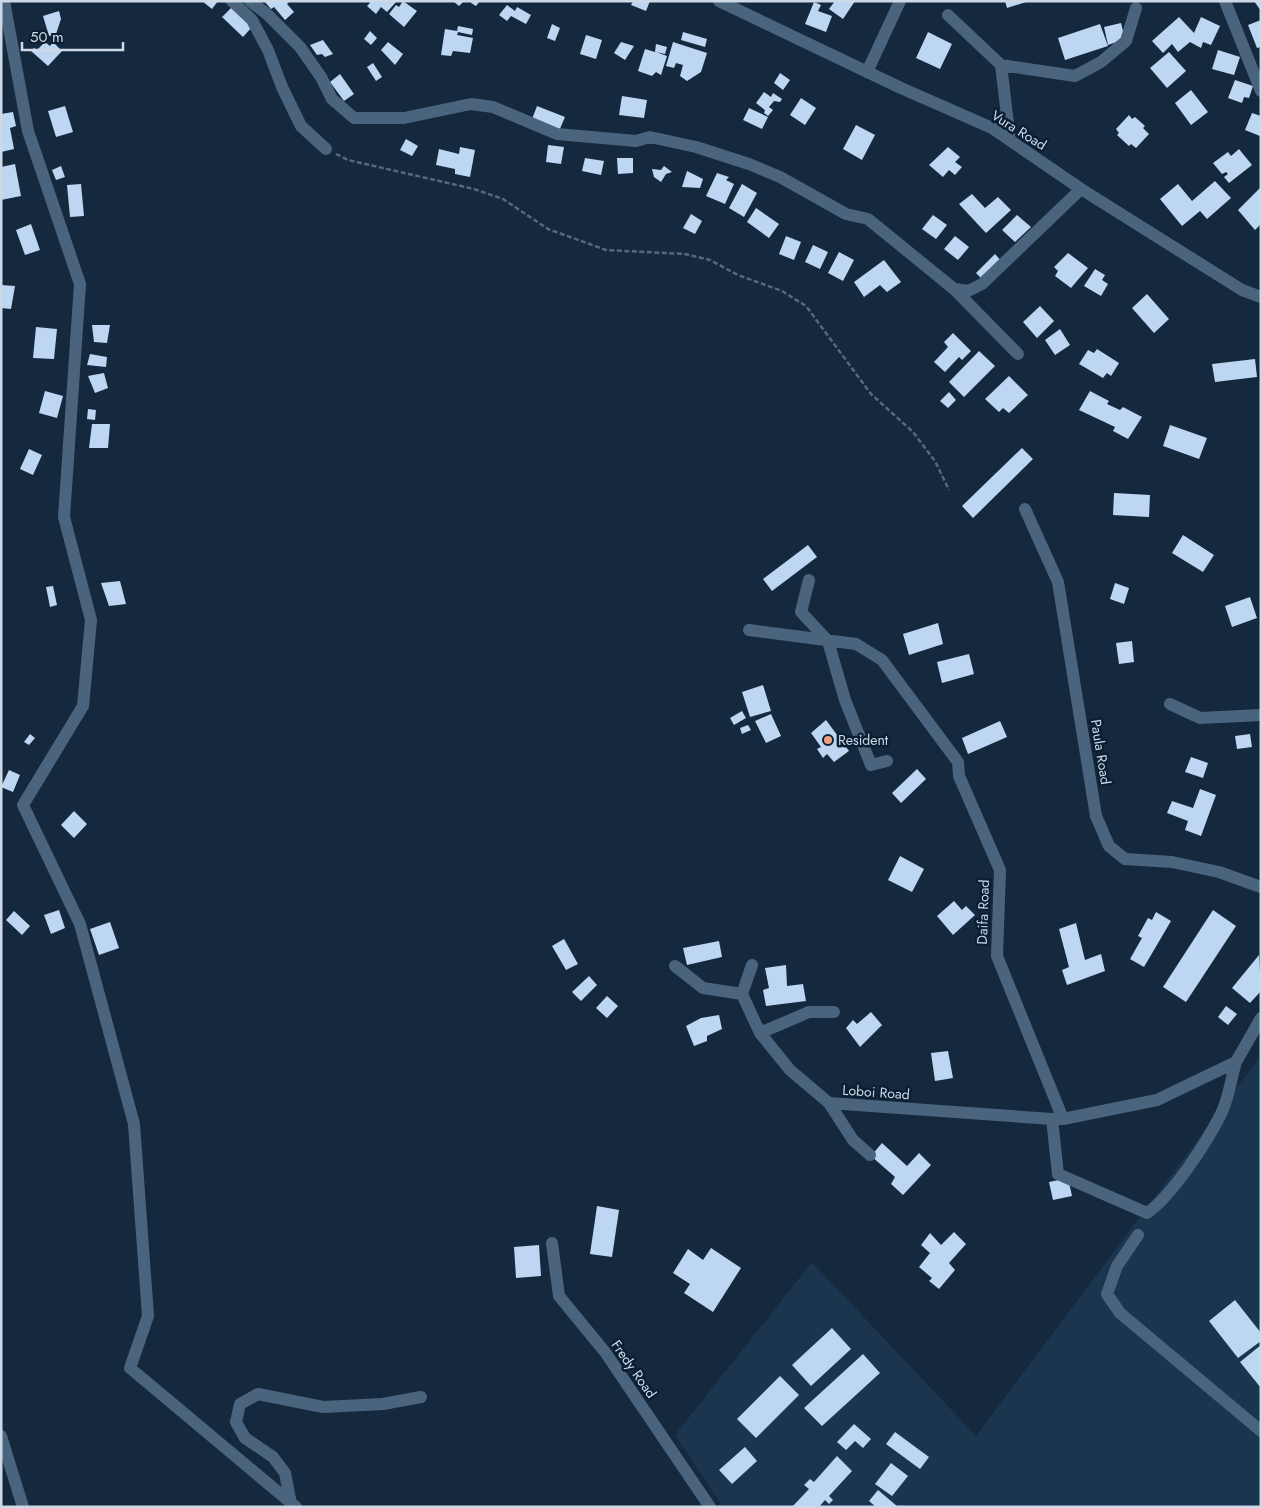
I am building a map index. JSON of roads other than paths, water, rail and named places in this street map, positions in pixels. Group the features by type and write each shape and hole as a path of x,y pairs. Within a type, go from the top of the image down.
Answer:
{"street":[{"path":"4,1 28,131 80,284 64,517 91,620 83,706 22,805 80,924 134,1124 148,1316 130,1368 294,1505"},
{"path":"232,1 252,20 268,50 282,87 301,126 326,149"},
{"path":"250,1 267,14 300,47 321,77 332,99 354,118 404,118 471,104 492,107 557,134 636,141 650,137 696,147 749,164 780,177 846,214 868,218 954,289 1018,354"},
{"name":"Vura Road","path":"719,1 866,72 992,128 1081,189 1242,290 1261,296"},
{"path":"866,72 900,1"},
{"path":"1224,1 1261,91"},
{"path":"948,15 1002,65 1075,76 1101,62 1126,41 1136,8"},
{"path":"1002,65 1010,140"},
{"path":"954,289 968,291 982,284 1081,189"},
{"name":"Paula Road","path":"1025,509 1058,582 1096,816 1109,846 1125,859 1182,864 1220,872 1261,887"},
{"path":"809,580 801,612 828,641 845,700 871,766 886,761"},
{"name":"Daifa Road","path":"749,630 856,644 882,660 958,762 959,776 1000,870 997,956 1057,1119 1058,1174 1146,1212 1156,1206 1193,1160 1222,1113 1236,1062"},
{"path":"1170,704 1200,718 1261,715"},
{"path":"675,966 703,988 742,994 752,965"},
{"name":"Loboi Road","path":"742,994 760,1033 790,1070 828,1103 1057,1119"},
{"path":"760,1033 809,1012 834,1012"},
{"path":"1057,1119 1157,1100 1236,1062 1261,1018"},
{"path":"828,1103 853,1140 870,1155"},
{"path":"1138,1236 1117,1266 1107,1294 1120,1312 1261,1431"},
{"name":"Fredy Road","path":"552,1243 558,1296 605,1352 710,1507"},
{"path":"294,1505 285,1472 273,1457 245,1438 236,1422 240,1404 258,1394 323,1408 383,1404 420,1397"},
{"path":"1,1436 23,1507"}],"place":[{"name":"Resident","path":"828,740"}]}
